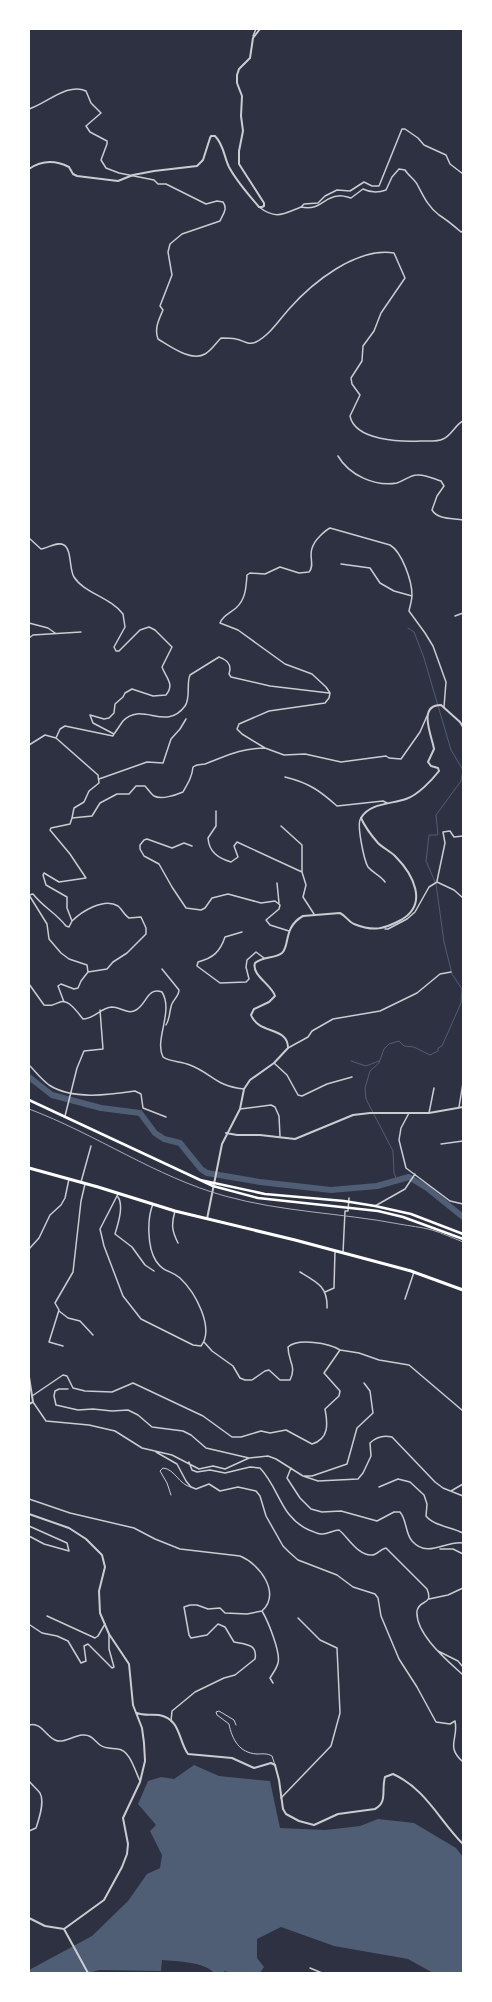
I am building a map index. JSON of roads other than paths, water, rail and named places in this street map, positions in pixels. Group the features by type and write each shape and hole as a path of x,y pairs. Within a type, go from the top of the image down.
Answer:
{"highway":[{"path":"29,1168 86,1183 118,1195 175,1211 414,1272 463,1290"}],"main road":[{"path":"29,1100 193,1178 214,1185 258,1198 378,1211 403,1217 463,1239"},
{"path":"214,1185 264,1194 344,1201 375,1206 411,1214 463,1234"}],"street":[{"path":"256,29 250,58 239,69 237,83 242,96 241,116 243,131 239,151 239,164 264,203 264,206 259,207"},
{"path":"253,38 260,29"},
{"path":"29,109 62,93 77,89 86,91 91,103 100,110 101,113 86,126 90,132 107,141 101,160 106,168 119,173 154,180 158,184 166,184 206,204 217,200 223,202 225,205 225,210 220,221 182,234 170,244 168,252 172,275 160,306 163,310 157,326 156,335 158,339 191,356 198,357 206,354 220,338 236,338 248,344 256,342 269,331 313,284 326,275 373,253 394,253 405,278 381,312 374,331 362,346 362,361 351,378 352,384 360,395 350,416 351,419 359,429 379,438 398,442 443,439 463,421"},
{"path":"29,170 36,164 52,161 69,167 73,174 77,176 118,181 133,175 197,166 203,160 211,136 215,136 222,146 229,167 245,191 259,207 269,215 279,215 301,207 304,204 318,203 325,196 337,190 350,191 364,182 372,186 379,186 402,129 405,129 418,138 424,145 446,155 450,164 463,174"},
{"path":"301,207 318,207 326,200 337,196 351,198 363,189 368,192 386,190 392,177 399,169 405,170 416,183 421,194 432,208 448,219 461,232 463,231"},
{"path":"338,456 342,463 355,474 379,482 397,483 419,475 441,481 444,486 437,496 432,510 434,514 441,517 463,520"},
{"path":"442,706 446,682 433,646 426,633 409,611 412,596 411,585 400,554 396,548 390,545 330,528 312,544 310,552 311,567 308,572 299,573 280,567 265,574 250,573 247,575 246,591 242,599 237,607 222,618 220,624 238,630 285,664 307,671 326,687 330,693 329,698 325,703 269,711 238,725 237,729 242,734 265,748 284,755 305,754 341,762 386,756 401,760 420,732 429,713 437,705 442,706 460,722 463,727"},
{"path":"29,538 41,549 59,543 64,545 68,549 74,578 83,587 104,597 123,614 125,627 114,647 116,651 119,651 140,630 149,627 155,630 172,648 162,667 170,681 169,690 166,695 153,696 138,690 129,690 115,704 114,713 109,718 104,719 90,715 93,723 114,734"},
{"path":"341,564 370,568 380,583 394,591 412,596"},
{"path":"455,616 463,613"},
{"path":"29,623 48,628 55,633"},
{"path":"29,638 33,636 55,633 81,632"},
{"path":"56,738 60,729 65,726 88,729 107,736 113,736 124,720 133,715 142,713 164,718 170,717 187,702 190,675 219,657 226,660 229,664 229,674 231,677 270,686 330,693"},
{"path":"385,882 380,875 369,868 366,862 358,825 361,818 367,812 388,803 409,798 440,771 438,768 431,766 428,762 434,748 426,725 429,713"},
{"path":"99,779 147,762 164,763 170,738 180,729 186,718"},
{"path":"29,745 45,736 56,738 98,775 99,779 97,786 89,791 84,802 74,808 70,824 51,828 50,830 70,854 86,878 59,882 44,873 43,875 46,885 54,891 65,894 67,897 67,908 72,921"},
{"path":"72,818 92,816 100,803 117,794 129,794 136,786 145,786 154,796 160,798 183,792 186,784 190,780 193,767 197,764 206,763 244,749 265,748"},
{"path":"285,777 303,781 318,789 337,806 383,802 388,803"},
{"path":"216,811 216,826 208,838 210,849 220,858 231,862 238,857 234,846 237,842 302,872"},
{"path":"361,818 366,829 379,845 395,856 401,864 413,883 416,894 416,901 412,911 385,929"},
{"path":"280,826 302,845 302,872 306,885 302,896 315,916"},
{"path":"288,1048 288,1043 279,1033 260,1027 253,1020 251,1012 269,1002 274,996 271,988 256,971 255,963 264,958 282,953 285,949 289,931 298,918 303,916 340,913 354,924 375,929 388,929 407,919 415,912 429,887 437,882 445,842 443,832 450,831 454,837 463,836"},
{"path":"192,846 184,842 172,848 155,840 147,839 140,845 140,849 144,856 159,864 186,908 201,910 212,898 228,894 261,903 275,901 279,903"},
{"path":"437,882 454,890 463,898"},
{"path":"277,883 279,909 266,920 270,926 289,931"},
{"path":"64,1002 58,986 61,984 74,989 78,988 81,980 88,972 107,969 113,962 127,954 136,942 144,936 146,928 141,917 129,918 118,906 112,904 95,905 72,921 68,928 54,913 41,905 33,894 29,895 47,924 49,939 61,954 88,965 88,972"},
{"path":"242,932 225,937 219,951 206,960 198,962 197,966 220,984 246,982 249,979 246,967 247,960 256,952 264,958"},
{"path":"162,969 176,984 179,994 171,1006 170,1019 164,1027"},
{"path":"206,1219 216,1170 226,1133 240,1109 244,1089 250,1080 274,1063 288,1048 308,1037 312,1031 333,1019 380,1011 417,993 440,974 451,972"},
{"path":"29,984 44,1005 53,1007 64,1002 69,1003 83,1019 88,1019 100,1010 112,1007 128,1012 134,1011 140,1008 150,993 157,990 162,992 166,998 161,1046 163,1057 167,1060 190,1065 220,1084 230,1088 244,1089"},
{"path":"65,1116 72,1093 77,1068 84,1051 103,1049 100,1010"},
{"path":"274,1063 287,1075 298,1095 302,1096 327,1084 352,1077"},
{"path":"29,1065 49,1085 72,1093 88,1096 116,1094 135,1090 141,1094 143,1108 166,1117"},
{"path":"459,1107 463,1083"},
{"path":"429,1113 434,1088"},
{"path":"240,1109 271,1105 275,1107 279,1116 280,1136"},
{"path":"226,1133 237,1136 280,1136 295,1139 329,1124 353,1116 370,1113 429,1113 463,1107"},
{"path":"409,1113 401,1128 399,1140 404,1165 414,1175 450,1201 463,1204"},
{"path":"441,1144 463,1141"},
{"path":"82,1182 91,1146"},
{"path":"375,1206 399,1194 414,1175"},
{"path":"29,1249 39,1238 50,1215 61,1205 65,1198 69,1179"},
{"path":"86,1183 81,1202 73,1272 55,1303 58,1310 68,1318 80,1320 94,1335"},
{"path":"118,1195 100,1229 101,1236 123,1296 141,1319 193,1346 201,1346 204,1342 206,1332 200,1305 181,1279 163,1270 151,1252 149,1213 153,1204"},
{"path":"118,1195 120,1200 120,1216 115,1234 132,1247 145,1265 154,1271"},
{"path":"344,1253 345,1211 348,1211 349,1198"},
{"path":"175,1211 172,1232 178,1243"},
{"path":"325,1292 334,1288 335,1251"},
{"path":"300,1272 314,1280 325,1292 327,1297 327,1308"},
{"path":"405,1298 414,1272"},
{"path":"58,1310 56,1322 49,1342 63,1346"},
{"path":"204,1342 212,1351 233,1366 240,1378 245,1380 252,1380 269,1370 280,1380 290,1380 294,1367 288,1353 288,1347 296,1342 327,1344 340,1350 359,1353 379,1360 401,1362 409,1365 463,1411"},
{"path":"32,1396 63,1375 67,1376 73,1388 85,1391 112,1392 133,1384 203,1416 232,1436 241,1437 261,1431 270,1433 286,1430 312,1444 318,1442 325,1433 328,1426 326,1409 339,1396 340,1391 324,1373 340,1350"},
{"path":"29,1377 33,1402 46,1421 89,1425 115,1431 142,1448 172,1455 189,1462 199,1469 212,1466 225,1468 249,1458 268,1456 276,1459 303,1476 318,1481 358,1479 363,1473 371,1456 370,1442 375,1438 386,1436 395,1438 435,1482 463,1496"},
{"path":"303,1476 312,1476 347,1464 357,1428 373,1413 370,1391 364,1382"},
{"path":"68,1390 59,1389 55,1391 54,1396 56,1405 78,1410 128,1410 138,1415 152,1426 183,1431 191,1435 206,1448 249,1458"},
{"path":"29,1404 33,1402"},
{"path":"156,1452 177,1464 191,1487 196,1489 209,1484 220,1491 238,1487 256,1491 260,1496 266,1516 283,1546 298,1560 337,1575 354,1587 375,1594 378,1598 381,1616 399,1659 417,1687 436,1722 450,1724 455,1721 456,1726 452,1748 463,1762"},
{"path":"189,1462 192,1470 197,1472 210,1470 226,1473 250,1467 260,1468 274,1487 285,1511 292,1519 319,1534 339,1530 354,1546 368,1555 374,1555 386,1548 427,1589 430,1596 429,1599"},
{"path":"291,1468 287,1478 300,1498 311,1509 322,1512 342,1511 377,1521 394,1512 400,1512 414,1543 424,1548 453,1549 463,1554"},
{"path":"379,1487 398,1479 410,1482 424,1495 427,1504 426,1516 429,1520 456,1529 463,1533"},
{"path":"451,1491 463,1484"},
{"path":"29,1499 70,1512 134,1528 155,1539 180,1549 246,1558 260,1572 269,1586 270,1600 262,1611 247,1614 225,1613 220,1608 208,1608 190,1604 184,1607 189,1635 191,1638 209,1634 218,1624 225,1627 234,1642 250,1646 254,1649 256,1655 255,1659 236,1675 224,1678 195,1692 172,1711 171,1721"},
{"path":"29,1514 69,1528 92,1544 105,1561 98,1602 109,1634 129,1664 132,1705 137,1713 142,1728 145,1755 140,1782 123,1818 128,1844 127,1854 122,1867 104,1900 64,1929 45,1926 29,1918"},
{"path":"29,1526 66,1543 69,1552 44,1544 29,1536"},
{"path":"439,1549 455,1543 463,1544"},
{"path":"463,1588 448,1595 429,1599 419,1607 417,1612 423,1632 438,1651 463,1675"},
{"path":"262,1611 267,1619 278,1656 278,1663 270,1678 273,1683"},
{"path":"47,1616 95,1638 98,1636 105,1624"},
{"path":"281,1798 330,1750 340,1713 338,1648 320,1640 298,1618"},
{"path":"30,1625 42,1633 57,1636 68,1641 80,1663 86,1661 84,1646 88,1644 112,1668 114,1666 108,1649 109,1634"},
{"path":"438,1651 458,1661 463,1668"},
{"path":"137,1713 143,1715 160,1715 171,1721 177,1726 183,1748 188,1754 232,1758 254,1768 271,1763 275,1765 280,1780 282,1809 286,1814 299,1822 314,1825 338,1814 369,1811 380,1807 384,1798 385,1777 393,1774 402,1778 427,1800 463,1844"},
{"path":"29,1725 35,1725 41,1728 54,1740 62,1741 82,1735 88,1735 104,1747 120,1749 129,1757 140,1782"},
{"path":"29,1781 40,1794 41,1800 40,1817 36,1828 29,1830"},
{"path":"64,1929 88,1973"},
{"path":"310,1968 322,1973"}],"lane":[{"path":"171,1495 167,1483 160,1471 163,1468 172,1471 186,1486 191,1487"},
{"path":"236,1725 231,1718 219,1710 216,1712 217,1716 229,1724 232,1738 235,1743 248,1752 272,1756 275,1765"}],"water":[{"path":"194,1765 219,1776 270,1781 280,1828 325,1830 360,1826 378,1819 414,1823 456,1848 463,1857 463,1973 433,1973 408,1959 334,1946 281,1927 257,1939 257,1958 264,1967 260,1973 233,1973 224,1971 224,1973 214,1973 210,1969 197,1964 162,1960 161,1971 99,1970 89,1973 29,1973 29,1970 92,1936 128,1901 147,1874 160,1868 162,1855 150,1831 156,1825 138,1804 148,1781 161,1777 174,1779"}],"waterway":[{"path":"397,1180 394,1173 393,1151 366,1099 365,1088 370,1071 379,1063 384,1049 389,1044 399,1041 404,1046 414,1047 430,1055 438,1051 438,1048 442,1046 461,1003 462,989 452,974 444,942 436,884 426,861 429,835 438,835 436,815 461,781 463,770 451,750 424,658 414,632 408,628"},
{"path":"351,1061 366,1066 379,1061"},
{"path":"29,1077 52,1095 101,1108 140,1113 155,1133 164,1139 180,1143 201,1169 207,1173 260,1182 331,1190 377,1186 409,1177 427,1188 463,1217"}],"railway":[{"path":"29,1109 78,1130 150,1167 200,1188 225,1196 268,1206 377,1220 424,1228 463,1242"}]}
